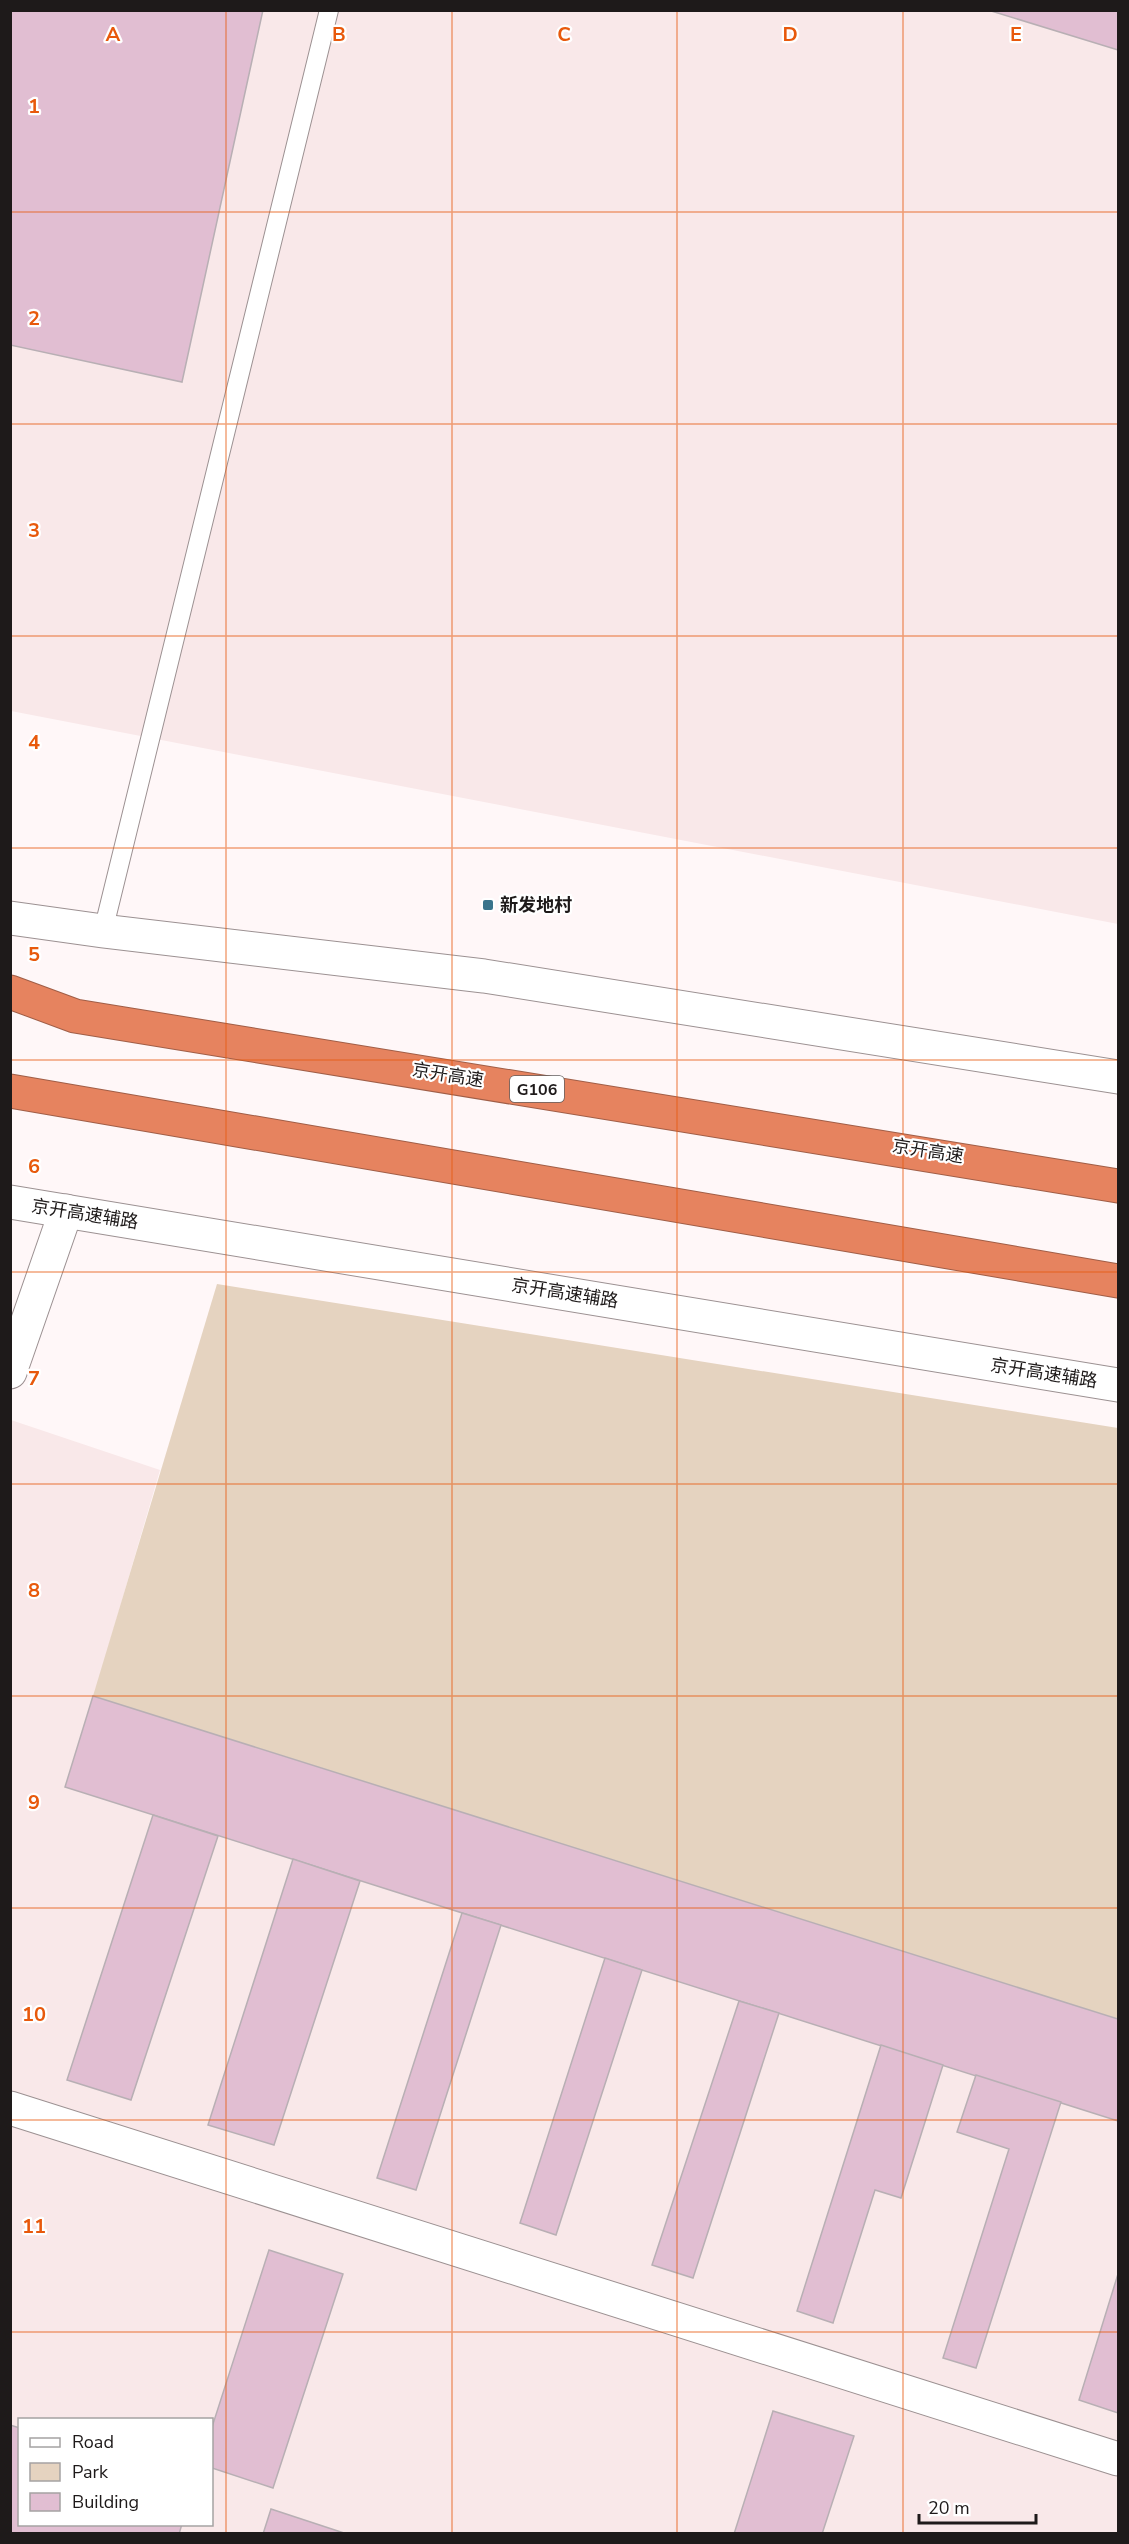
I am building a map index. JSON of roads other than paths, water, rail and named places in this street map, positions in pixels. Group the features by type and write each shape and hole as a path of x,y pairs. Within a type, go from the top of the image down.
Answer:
{"highway":[{"path":"10,992 75,1016 1119,1186"},
{"name":"京开高速","path":"10,1005 1119,1181"},
{"path":"10,1091 1119,1282"},
{"path":"10,1104 66,1102"}],"main road":[{"path":"10,918 484,976 1119,1077"},
{"name":"京开高速辅路","path":"10,1202 1119,1385"},
{"path":"10,1372 66,1211"},
{"path":"10,2108 1119,2459"}],"lane":[{"path":"103,931 329,10"}],"place":[{"name":"新发地村","path":"488,905"}]}
